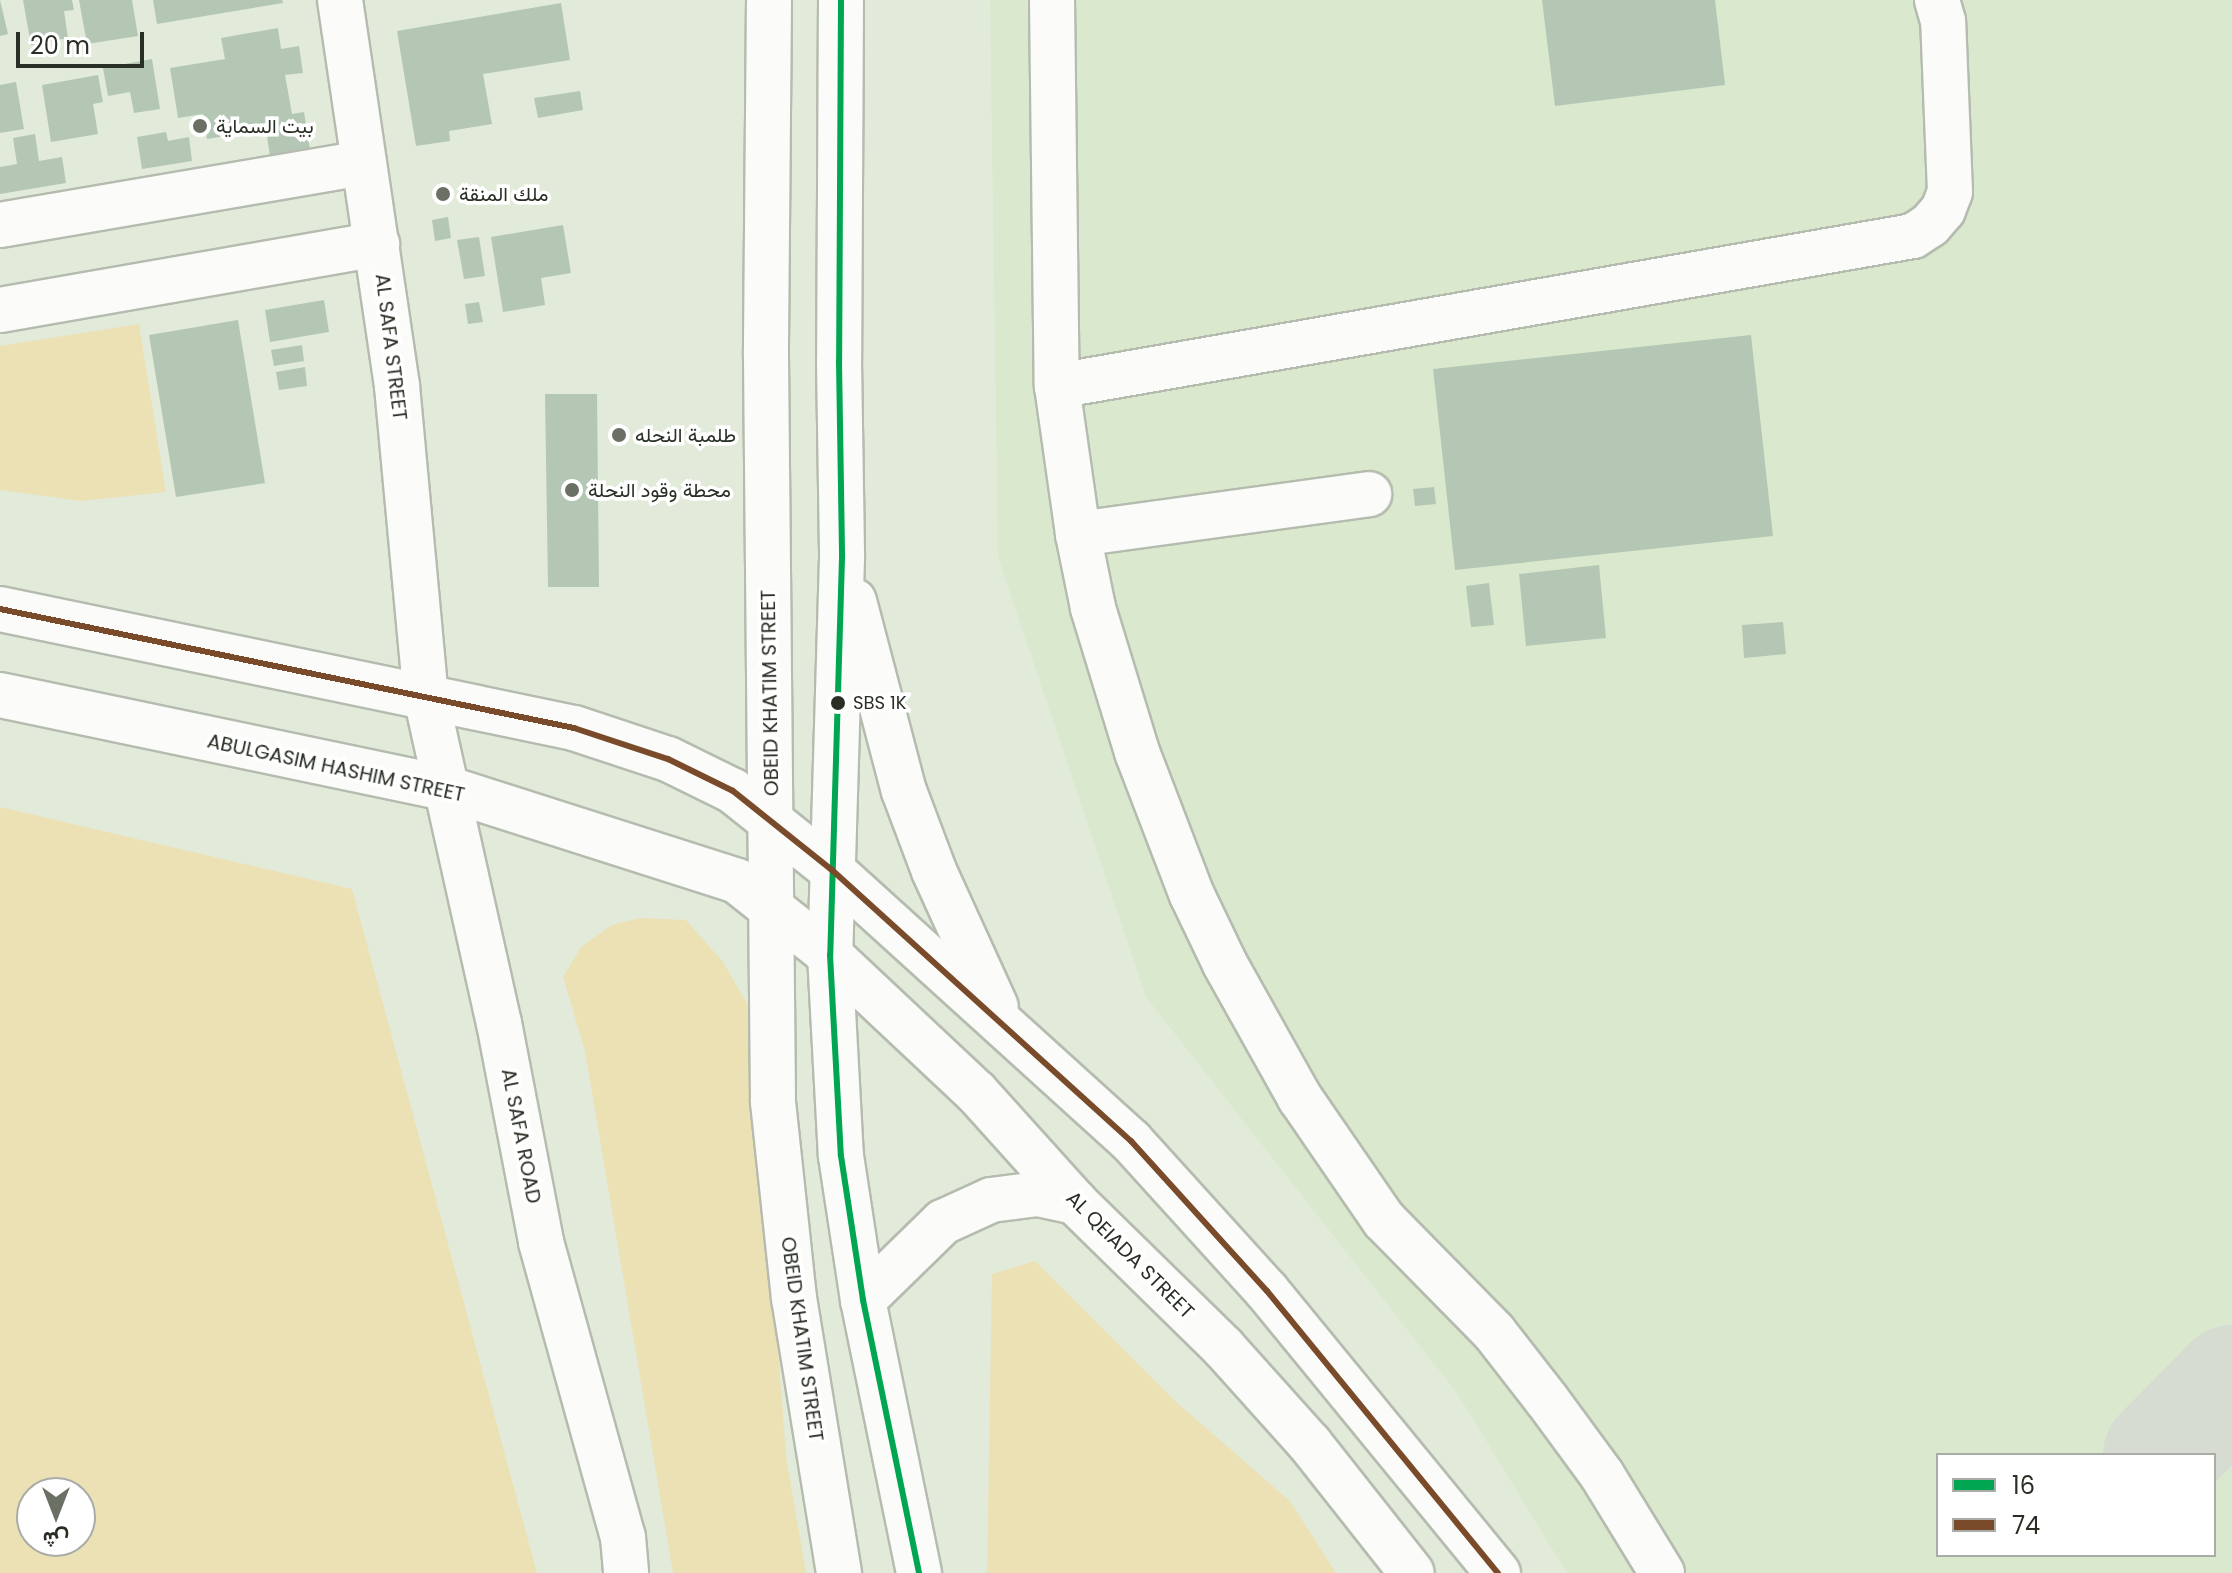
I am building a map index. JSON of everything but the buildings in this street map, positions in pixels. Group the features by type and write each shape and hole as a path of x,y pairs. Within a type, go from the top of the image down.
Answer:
{"main road":[{"name":"AL SAFA STREET","path":"340,0 397,386 426,697"},
{"name":"OBEID KHATIM STREET","path":"769,0 766,380 773,1102 794,1298 839,1573"},
{"path":"841,0 839,361 842,558 830,955 841,1156 863,1300 919,1573"},
{"path":"1052,0 1057,386 1078,534 1093,608 1137,752 1192,895 1261,1031 1300,1098 1384,1220 1494,1332 1602,1475 1662,1573"},
{"path":"1057,386 1913,236 1937,218 1950,192 1943,21 1937,0"},
{"path":"0,225 364,163"},
{"path":"0,310 377,244"},
{"path":"1078,534 1369,494"},
{"path":"842,558 904,791 940,885 1006,1027"},
{"path":"0,609 574,728 668,759 733,791 832,870 1131,1141 1256,1280 1498,1573"},
{"name":"ABULGASIM HASHIM STREET","path":"0,695 449,789 737,881 830,955"},
{"name":"AL SAFA ROAD","path":"426,697 499,1023 541,1242 623,1537 626,1573"},
{"name":"AL QEIADA STREET","path":"830,955 976,1092 1075,1202 1223,1347 1310,1444 1412,1573"},
{"path":"863,1300 943,1222 991,1200 1038,1194 1075,1202"}],"shaded area":[{"path":"990,0 2232,0 2232,1573 1567,1573 1457,1393 1146,997 998,557"},
{"path":"139,324 166,492 81,501 0,490 0,346"},
{"path":"0,807 352,889 537,1573 0,1573"},
{"path":"640,918 686,920 723,962 753,1014 786,1456 806,1573 673,1573 585,1051 563,977 581,947 612,925"},
{"path":"1035,1261 1176,1402 1290,1501 1336,1573 987,1573 992,1274"}],"taxiway":[{"path":"2163,1453 2232,1383"}],"transit line":[{"name":"16","path":"841,0 839,361 842,558 830,955 841,1156 863,1300 919,1573"},
{"name":"74","path":"0,609 574,728 668,759 733,791 832,870 1131,1141 1267,1291 1498,1573"}],"place":[{"name":"بيت السماية","path":"200,126"},
{"name":"ملك المنقة","path":"443,194"},
{"name":"طلمبة النحله","path":"619,435"},
{"name":"محطة وقود النحلة","path":"572,490"},
{"name":"SBS 1K","path":"838,703"}]}
